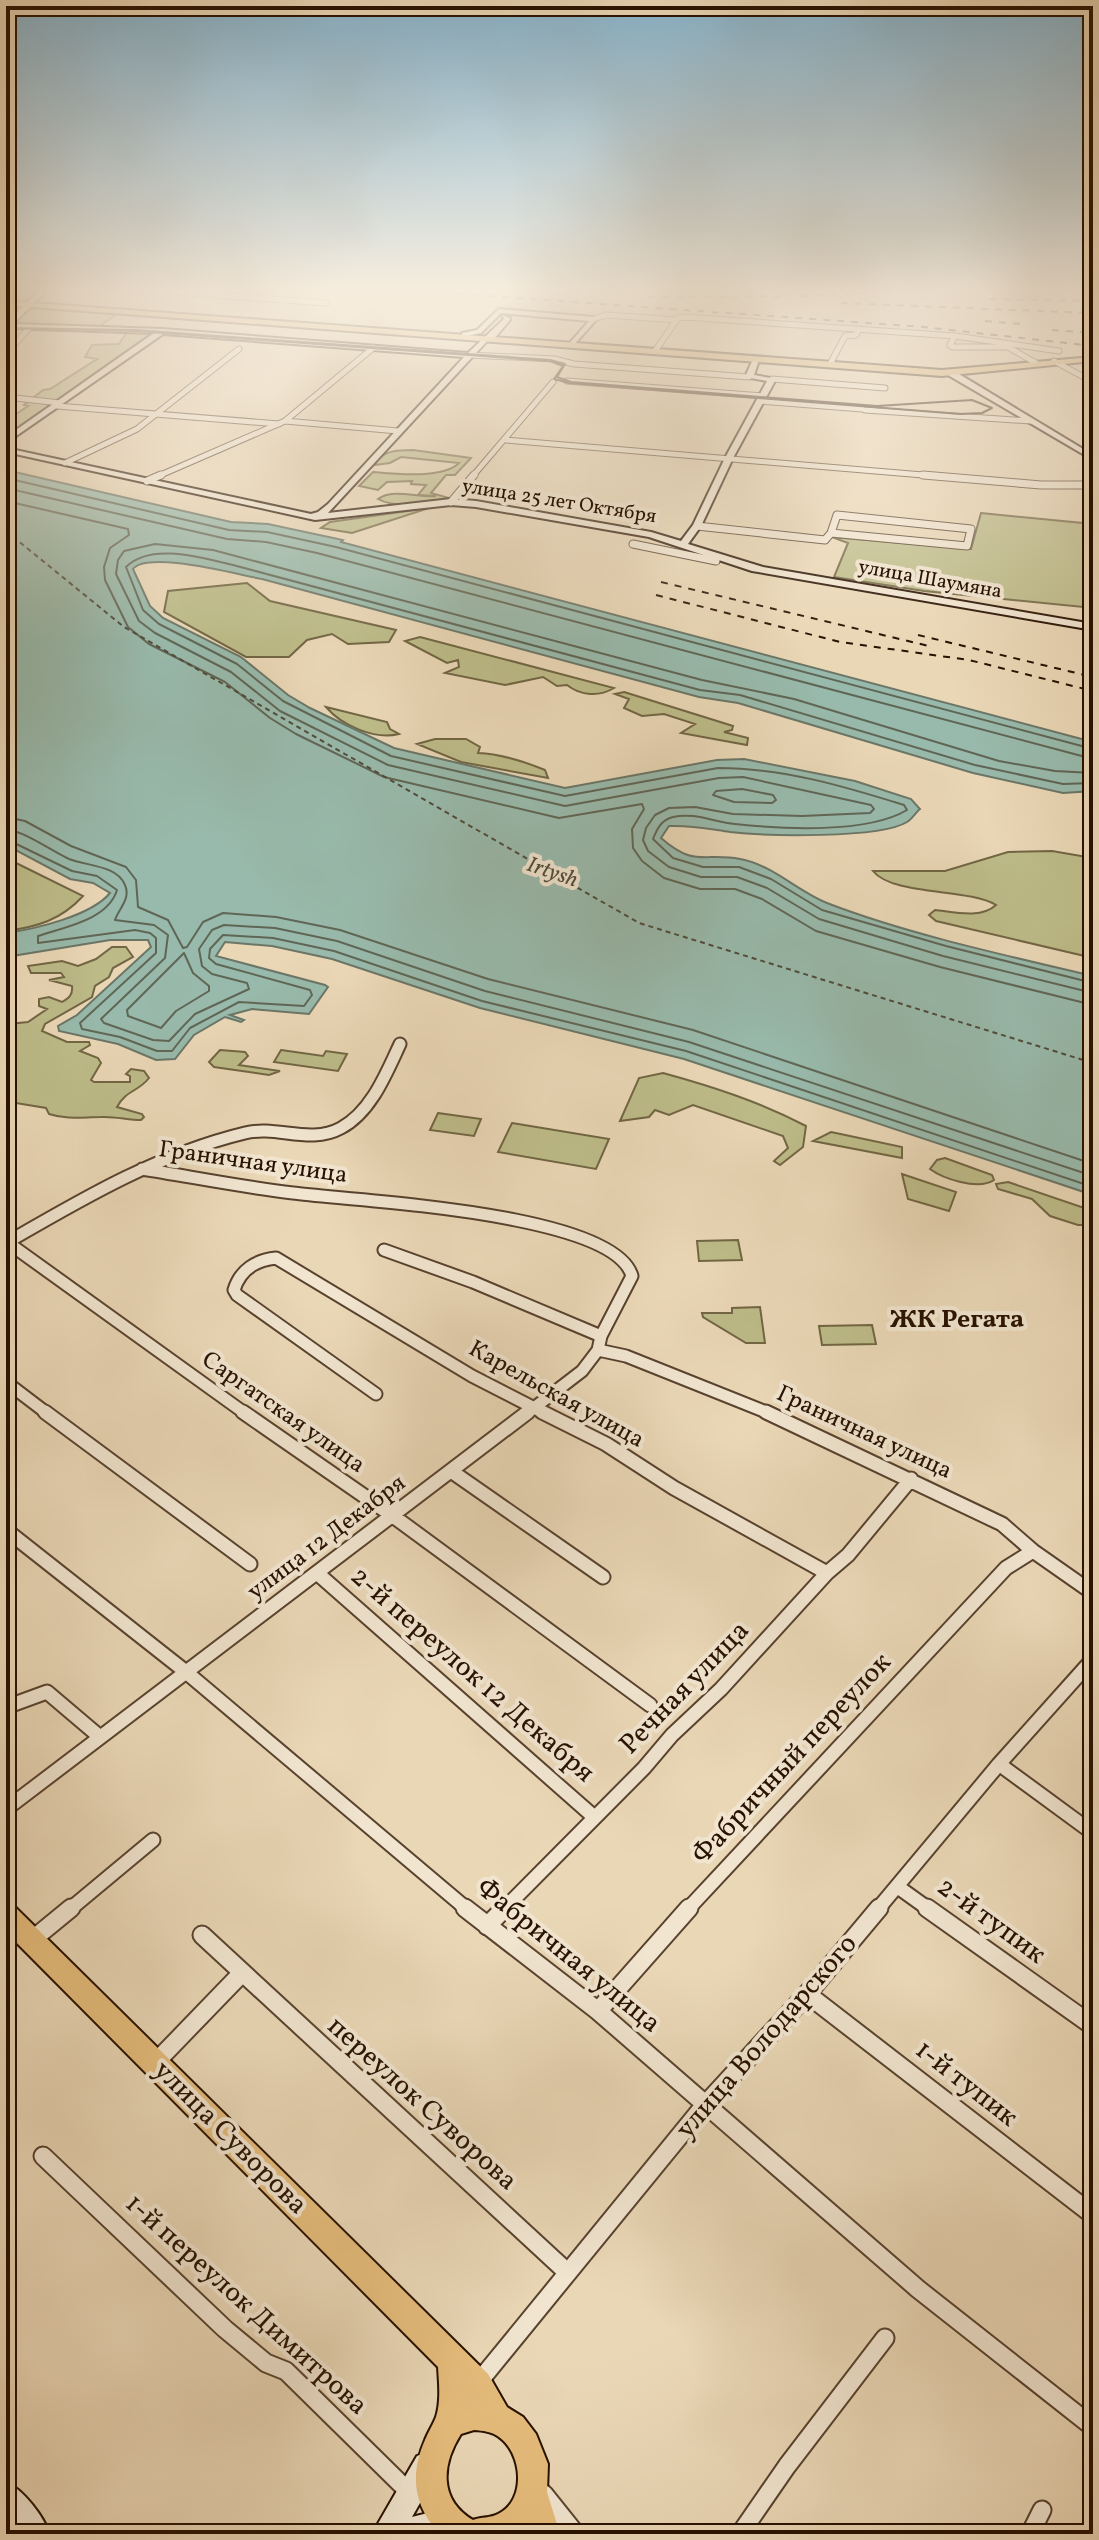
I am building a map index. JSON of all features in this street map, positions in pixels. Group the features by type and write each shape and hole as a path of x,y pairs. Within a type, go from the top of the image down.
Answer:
{"main road":[{"name":"улица Суворова","path":"6,1915 477,2385 495,2415"},
{"path":"453,2362 455,2398 450,2422 433,2454 430,2476 432,2494 439,2510 468,2533 499,2530 512,2523 526,2507 532,2483"},
{"name":"улица Володарского","path":"450,2422 477,2385"},
{"path":"450,2422 475,2413 495,2415 507,2422 524,2440 532,2461 532,2483 544,2534"}],"street":[{"path":"6,441 57,406"},
{"path":"74,406 398,431"},
{"path":"65,463 130,433 167,406"},
{"path":"147,481 282,423 303,406"},
{"path":"332,513 422,406"},
{"path":"451,502 534,406"},
{"path":"684,543 697,526 758,406"},
{"path":"832,406 1031,421"},
{"path":"1005,406 1093,458"},
{"path":"506,440 1058,487 1093,485"},
{"name":"улица 25 лет Октября","path":"6,450 310,517 332,513 353,515 451,502 609,527 684,543"},
{"path":"697,526 825,540 837,515 971,529 967,546 831,533"},
{"name":"улица Шаумяна","path":"684,543 721,560 760,569 1093,627"},
{"path":"633,544 721,560"},
{"path":"6,1243 106,1184 252,1131 312,1136 335,1133 353,1120 370,1100 400,1044"},
{"name":"Граничная улица","path":"142,1169 291,1193 508,1216 564,1232 613,1252 632,1268"},
{"name":"Саргатская улица","path":"6,1243 393,1516 650,1705"},
{"name":"Граничная улица","path":"384,1250 473,1282 626,1356 787,1420 911,1479 1002,1524 1033,1551 1093,1593"},
{"name":"Карельская улица","path":"376,1394 237,1295 234,1290 237,1280 256,1262 276,1258 472,1376 536,1407 827,1573"},
{"name":"улица 12 Декабря","path":"6,1809 582,1371 623,1297 632,1268"},
{"path":"6,1382 250,1564"},
{"path":"451,1471 603,1577"},
{"name":"Речная улица","path":"487,1926 721,1689 827,1573 848,1555 911,1479"},
{"name":"Фабричная улица","path":"6,1530 186,1672 487,1926 598,2011 918,2289 1093,2427"},
{"name":"Фабричный переулок","path":"598,2011 654,1945 1006,1568 1033,1551"},
{"name":"2-й переулок 12 Декабря","path":"317,1573 593,1816"},
{"name":"улица Володарского","path":"477,2385 704,2106 807,1994 999,1764 1093,1659"},
{"path":"6,1707 14,1707 38,1693 47,1692 100,1737"},
{"path":"999,1764 1093,1833"},
{"path":"32,1940 153,1840"},
{"name":"2-й тупик","path":"898,1887 1093,2026"},
{"name":"переулок Суворова","path":"202,1935 567,2272"},
{"path":"155,2064 241,1974"},
{"name":"1-й тупик","path":"807,1994 1093,2215"},
{"name":"1-й переулок Димитрова","path":"43,2156 225,2329 266,2363 286,2371 412,2495"},
{"path":"740,2534 787,2466 885,2338"},
{"path":"386,2534 412,2495 433,2454"},
{"path":"532,2483 576,2534"},
{"path":"6,2496 36,2534"},
{"path":"1030,2534 1042,2510"},
{"path":"402,2534 432,2525 468,2533"}],"shaded area":[{"path":"28,406 54,406 6,440 6,421"},
{"path":"413,450 471,458 455,475 446,475 431,493 449,498 394,504 378,499 391,494 436,496 418,495 426,485 411,484 412,481 387,482 378,490 359,486 373,472 431,473 459,463 401,457 390,463 375,465 386,454"},
{"path":"429,508 352,533 321,528 330,522"},
{"path":"981,513 1093,524 1093,608 924,591 834,577 848,543 832,537 971,549"},
{"path":"247,583 270,601 396,630 389,642 348,644 332,634 307,640 289,657 246,657 164,612 168,591"},
{"path":"420,637 614,688 590,694 567,685 557,686 543,677 505,685 445,673 459,667 458,660 447,663 405,641"},
{"path":"624,692 733,726 732,730 724,732 748,738 747,745 681,733 695,724 664,714 642,716 624,708 629,699 615,694"},
{"path":"326,707 387,722 390,729 399,734 380,735 360,730"},
{"path":"435,739 466,739 480,747 478,753 504,756 529,764 545,770 548,778 461,762 417,744"},
{"path":"1052,851 1093,858 1093,958 936,921 929,915 935,910 975,913 996,905 968,896 897,884 873,871 945,871 1008,852"},
{"path":"6,858 83,896 48,921 6,931"},
{"path":"112,947 126,947 133,957 113,968 109,977 95,986 92,997 45,1024 42,1031 67,1042 89,1042 90,1045 80,1051 98,1058 101,1063 91,1080 94,1082 130,1082 130,1076 126,1074 131,1069 144,1071 149,1078 124,1097 117,1107 144,1117 141,1120 69,1118 49,1114 46,1108 10,1102 6,1107 6,1068 15,1041 7,1031 9,1024 28,1022 47,1009 39,1006 39,999 49,997 62,1002 72,992 72,986 49,980 64,977 61,973 31,973 28,966 62,961 78,966 96,959"},
{"path":"220,1050 245,1052 248,1056 239,1065 280,1071 269,1075 214,1067 209,1062"},
{"path":"281,1050 323,1056 326,1051 347,1054 338,1071 274,1062"},
{"path":"663,1073 736,1096 806,1126 803,1147 780,1165 774,1161 788,1148 783,1136 693,1105 669,1115 655,1110 649,1117 620,1121 639,1078"},
{"path":"438,1113 481,1119 474,1136 430,1130"},
{"path":"512,1123 609,1139 596,1169 498,1152"},
{"path":"831,1132 902,1147 902,1158 813,1141"},
{"path":"945,1158 992,1175 994,1180 970,1184 930,1169 937,1160"},
{"path":"902,1174 956,1192 949,1211 908,1199"},
{"path":"1008,1182 1093,1211 1093,1225 1078,1225 1050,1216 1032,1199 998,1189 996,1184"},
{"path":"738,1240 742,1260 699,1261 697,1241"},
{"path":"760,1307 765,1343 746,1343 703,1317 702,1313 732,1313 732,1308"},
{"path":"872,1325 876,1344 822,1345 819,1326"}],"water":[{"name":"Irtysh","path":"6,470 231,522 268,524 343,540 341,542 1093,742 1093,791 1063,793 973,773 738,703 699,697 262,579 174,563 142,564 133,569 150,606 163,618 241,657 288,695 310,708 394,748 565,788 717,760 744,759 855,781 911,799 920,809 909,821 873,831 768,835 669,826 661,838 691,856 728,857 752,862 827,903 890,925 1093,976 1093,1195 684,1059 480,1008 332,959 272,946 225,942 216,956 325,985 328,987 309,1014 252,1009 230,1015 244,1020 241,1022 225,1017 194,1035 175,1059 156,1060 118,1044 59,1031 58,1026 77,1015 151,947 148,940 110,940 6,957 6,933 47,925 76,915 110,893 93,883 70,879 6,845"}],"ferry route":[{"path":"6,531 124,627 639,923 1093,1063"}],"tram line":[{"path":"853,406 960,414 982,413 992,408 986,406"},
{"path":"871,406 884,406"}],"railway":[{"path":"661,582 929,646"},
{"path":"656,595 840,642 969,660 1093,691"},
{"path":"918,635 1093,677"},
{"path":"1084,734 1093,737"}],"district":[{"name":"ЖК Регата","path":"957,1320"}]}
